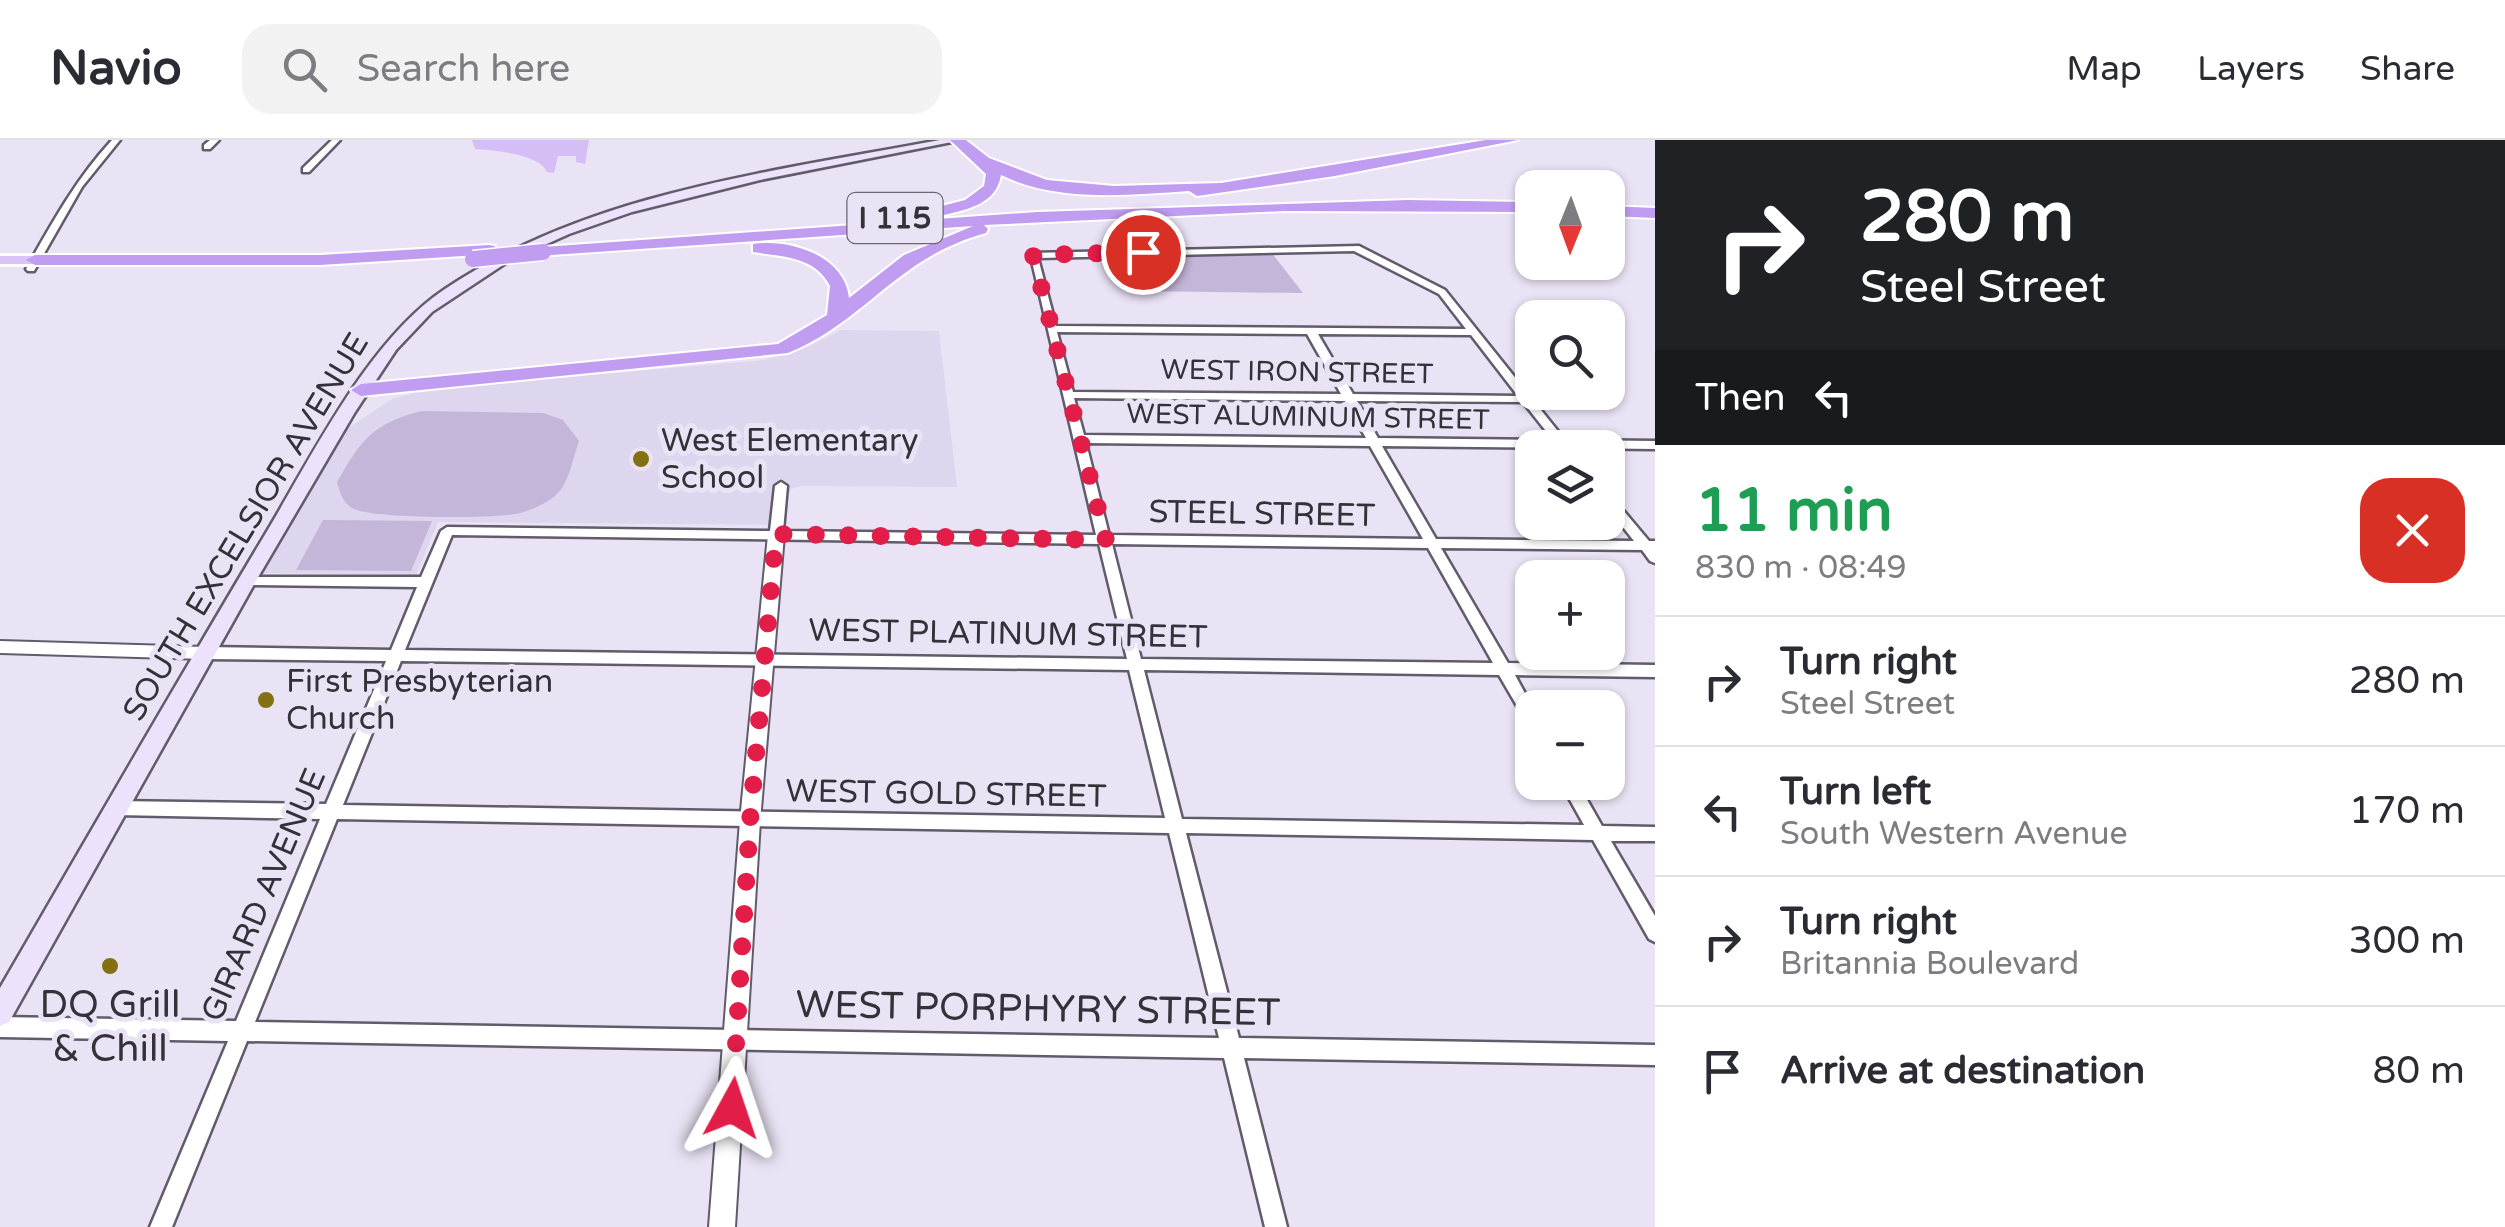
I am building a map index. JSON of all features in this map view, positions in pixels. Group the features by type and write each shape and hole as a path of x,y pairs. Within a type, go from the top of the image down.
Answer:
{"highway":[{"path":"957,140 984,162 1038,183 1083,190 1272,181"},
{"name":"I 115","path":"550,250 1098,201 1272,181 1511,140"},
{"path":"803,225 924,213 970,204 984,196 994,180 984,162"},
{"name":"I 115","path":"33,265 292,269 1020,215 1324,204 1515,208"},
{"path":"360,390 766,352 809,340 908,259 956,236 1021,221 1160,209"},
{"path":"1625,212 1655,213"},
{"path":"550,250 725,247 791,252 808,257 835,275 842,293 834,320"}],"main road":[{"name":"SOUTH EXCELSIOR AVENUE","path":"0,1014 246,580 360,390 392,344 424,311 482,272 556,234 652,202 957,140"},
{"path":"0,260 33,265"},
{"path":"0,269 33,265"}],"street":[{"path":"33,265 74,188 116,140"},
{"path":"306,170 336,140"},
{"path":"1276,1227 1033,255 1350,246 1438,288 1515,387"},
{"path":"1052,329 1474,332"},
{"path":"1311,330 1515,690"},
{"name":"WEST IRON STREET","path":"1070,395 1515,399"},
{"path":"1533,410 1550,430"},
{"name":"WEST ALUMINUM STREET","path":"1081,439 1515,445"},
{"name":"WEST ALUMINUM STREET","path":"1625,445 1655,445"},
{"path":"722,1227 750,821 781,486"},
{"path":"1625,519 1652,550"},
{"name":"STEEL STREET","path":"447,531 1652,550"},
{"name":"GIRARD AVENUE","path":"162,1227 447,531"},
{"path":"246,580 426,582"},
{"name":"WEST PLATINUM STREET","path":"0,647 396,656 1655,671"},
{"path":"1578,800 1655,933"},
{"name":"WEST GOLD STREET","path":"116,808 1655,834"},
{"name":"WEST PORPHYRY STREET","path":"0,1027 1655,1055"}],"shaded area":[{"path":"472,140 589,140 585,164 576,162 576,156 558,156 554,173 526,157 475,149"},
{"path":"1271,252 1303,293 1133,291 1121,256"},
{"name":"West Elementary School","path":"841,330 939,331 957,487 801,486 791,489 788,495 786,525 438,522 416,575 262,573 343,432 392,399 429,389 764,360 803,349"},
{"path":"422,411 543,413 563,420 579,441 560,491 525,512 434,517 363,512 349,506 337,482 362,444 391,421"},
{"path":"323,520 432,521 411,571 296,570"}],"place":[{"name":"West Elementary School","path":"641,459"},
{"name":"First Presbyterian Church","path":"266,700"},
{"name":"DQ Grill & Chill","path":"110,966"}],"route":[{"path":"732,1108 750,821 776,534 1106,540 1033,255 1143,252"}]}
